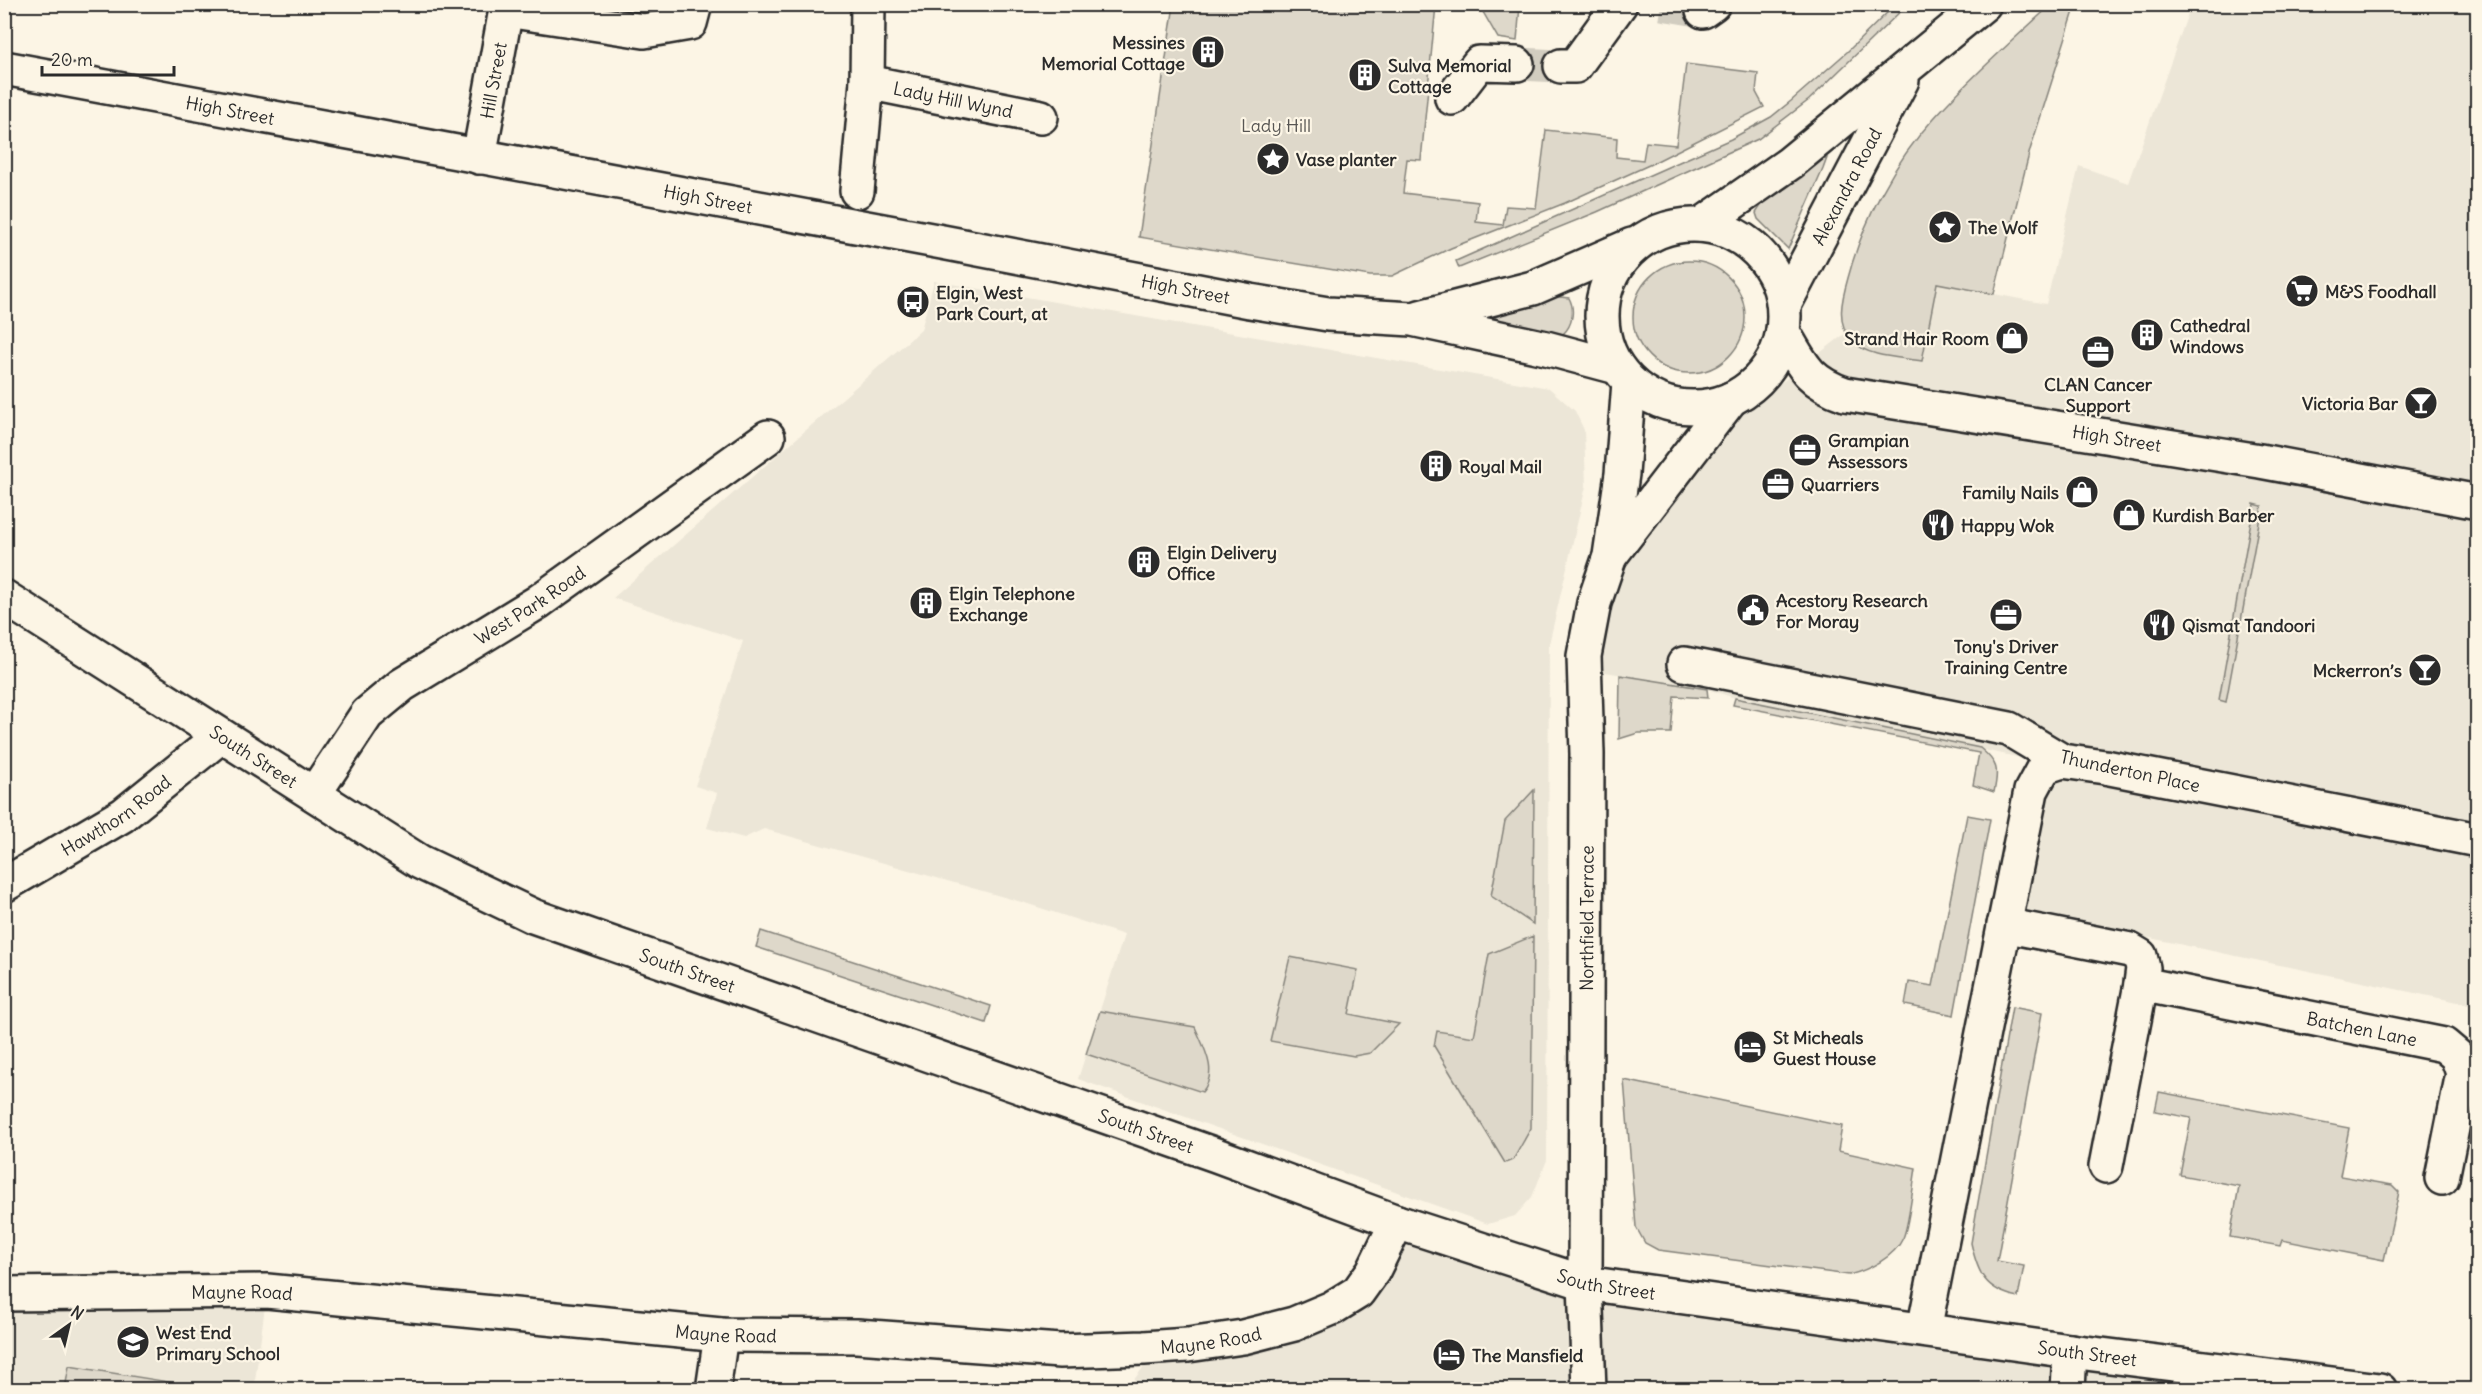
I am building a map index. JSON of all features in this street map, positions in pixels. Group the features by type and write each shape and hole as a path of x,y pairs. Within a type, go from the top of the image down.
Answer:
{"main road":[{"path":"507,8 644,31 690,23 695,4"},
{"path":"857,191 867,82 868,4"},
{"path":"1562,66 1575,66 1620,4"},
{"name":"Alexandra Road","path":"1701,225 1790,163 1984,4"},
{"name":"Hill Street","path":"479,157 507,8"},
{"path":"1452,98 1479,63 1517,64"},
{"name":"High Street","path":"4,68 1250,301 1328,314 1412,319 1546,348 1623,374"},
{"name":"Alexandra Road","path":"1783,319 1908,68"},
{"name":"Lady Hill Wynd","path":"867,82 1041,117"},
{"path":"1701,225 1725,230 1740,238 1765,260 1778,281 1783,319 1776,353 1765,372 1750,387 1731,399 1700,406 1667,404 1647,394 1623,374 1606,346 1602,322 1603,298 1615,269 1624,256 1642,240 1670,228 1701,225"},
{"name":"High Street","path":"1412,319 1533,288 1591,265 1642,240"},
{"name":"High Street","path":"1783,319 1814,379 1828,388 1845,394 2260,460 2478,502"},
{"name":"Northfield Terrace","path":"1589,1389 1585,1283 1587,754 1584,656 1594,603 1610,556 1622,474 1623,374"},
{"name":"Northfield Terrace","path":"1610,556 1731,399"},
{"name":"West Park Road","path":"314,794 367,714 402,685 538,602 768,437"},
{"name":"South Street","path":"4,597 420,862 533,916 1194,1147 1397,1222 1585,1283 2070,1351 2380,1389"},
{"name":"Thunderton Place","path":"1684,664 2009,729 2062,761 2116,769 2478,840"},
{"name":"Hawthorn Road","path":"4,885 123,815 221,736"},
{"path":"1924,1330 2031,791 2044,766 2062,761"},
{"path":"2004,925 2130,950 2140,957 2142,968 2140,984 2106,1166"},
{"name":"Batchen Lane","path":"2140,984 2444,1045 2457,1056 2463,1073 2442,1178"},
{"name":"Mayne Road","path":"4,1293 267,1291 721,1335 857,1336 1060,1352 1188,1345 1244,1337 1294,1324 1332,1308 1358,1292 1373,1270 1397,1222"},
{"path":"713,1389 721,1335"},
{"path":"2068,1389 2070,1351"}],"shaded area":[{"path":"2191,5 2477,5 2477,1006 2020,911 2050,764 1735,698 1707,689 1599,671 1616,580 1630,547 1721,429 1846,333 1852,341 1937,283 2046,304 2079,166 2128,183"},
{"path":"934,281 1549,388 1575,411 1584,430 1586,486 1549,644 1547,1160 1532,1197 1515,1216 1488,1224 1078,1079 1124,935 1025,903 764,829 744,838 707,828 717,793 695,786 743,641 613,598 921,330"},
{"path":"1404,1236 1592,1288 2366,1390 1133,1390 1133,1381 1152,1356 1315,1327"},
{"name":"West End Primary School","path":"267,1291 254,1389 5,1389 4,1294"}],"green space":[{"path":"2052,4 2076,5 2030,150 1994,294 1937,283 1922,361 1877,354 1860,347 1847,335 1842,319 1842,303 1862,235 1893,173 1919,135 1948,103"},
{"name":"Lady Hill","path":"1174,5 1436,5 1421,160 1407,159 1403,193 1478,202 1476,222 1503,225 1506,206 1536,208 1546,130 1617,138 1616,157 1643,160 1646,142 1676,145 1686,64 1758,73 1756,92 1764,107 1649,165 1565,203 1451,248 1392,276 1370,276 1139,237"},
{"path":"1479,5 1520,5 1517,41 1498,38"},
{"path":"1895,5 1907,5 1809,100 1758,139 1597,212 1459,268 1456,261 1731,139 1771,117 1847,52"},
{"path":"1827,158 1788,249 1758,219 1756,213 1762,204 1816,161"},
{"path":"1689,261 1710,265 1728,278 1741,296 1745,317 1741,338 1728,356 1710,369 1689,373 1668,369 1650,356 1637,338 1633,317 1637,296 1650,278 1668,265"},
{"path":"1551,296 1569,298 1571,302 1571,322 1563,334 1501,326 1495,317"},
{"path":"2254,504 2262,506 2226,702 2219,700"},
{"path":"1620,675 1707,689 1708,698 1674,696 1671,733 1638,733 1619,739"},
{"path":"1735,698 1980,748 1996,767 1994,792 1973,785 1979,753 1733,705"},
{"path":"1534,790 1533,924 1491,896 1505,821"},
{"path":"1967,815 1990,819 1954,1015 1905,1005 1909,982 1933,986"},
{"path":"761,931 991,1006 986,1023 756,947"},
{"path":"1533,936 1531,1128 1513,1160 1505,1163 1434,1046 1437,1031 1474,1037 1489,954"},
{"path":"1290,957 1358,970 1349,1014 1399,1024 1370,1053 1354,1056 1270,1041"},
{"path":"2012,1007 2042,1013 1997,1261 2024,1266 2018,1297 1990,1285 1980,1272 1971,1243"},
{"path":"1100,1011 1195,1027 1210,1068 1207,1084 1202,1092 1086,1054"},
{"path":"1624,1080 1842,1126 1838,1151 1916,1168 1907,1224 1899,1245 1880,1262 1849,1275 1658,1250 1645,1243 1636,1227"},
{"path":"2159,1092 2349,1128 2340,1176 2392,1185 2399,1192 2384,1260 2282,1240 2280,1246 2230,1237 2239,1186 2180,1175 2191,1118 2155,1111"},
{"path":"69,1366 175,1383 174,1389 65,1389"}],"tunnel":[{"path":"1662,4 1703,11"},
{"path":"1517,64 1561,66"}],"place":[{"name":"Messines Memorial Cottage","path":"1208,52"},
{"name":"Sulva Memorial Cottage","path":"1365,75"},
{"name":"Vase planter","path":"1273,159"},
{"name":"The Wolf","path":"1945,227"},
{"name":"M&S Foodhall","path":"2302,291"},
{"name":"Elgin, West Park Court, at","path":"913,302"},
{"name":"Cathedral Windows","path":"2147,335"},
{"name":"Strand Hair Room","path":"2012,338"},
{"name":"CLAN Cancer Support","path":"2098,352"},
{"name":"Victoria Bar","path":"2421,403"},
{"name":"Grampian Assessors","path":"1805,450"},
{"name":"Royal Mail","path":"1436,466"},
{"name":"Quarriers","path":"1778,484"},
{"name":"Family Nails","path":"2082,492"},
{"name":"Kurdish Barber","path":"2129,515"},
{"name":"Happy Wok","path":"1938,525"},
{"name":"Elgin Delivery Office","path":"1144,562"},
{"name":"Elgin Telephone Exchange","path":"926,603"},
{"name":"Acestory Research For Moray","path":"1753,610"},
{"name":"Tony's Driver Training Centre","path":"2006,615"},
{"name":"Qismat Tandoori","path":"2159,625"},
{"name":"Mckerron’s","path":"2425,670"},
{"name":"St Micheals Guest House","path":"1750,1047"},
{"name":"West End Primary School","path":"133,1342"},
{"name":"The Mansfield","path":"1449,1355"}]}
